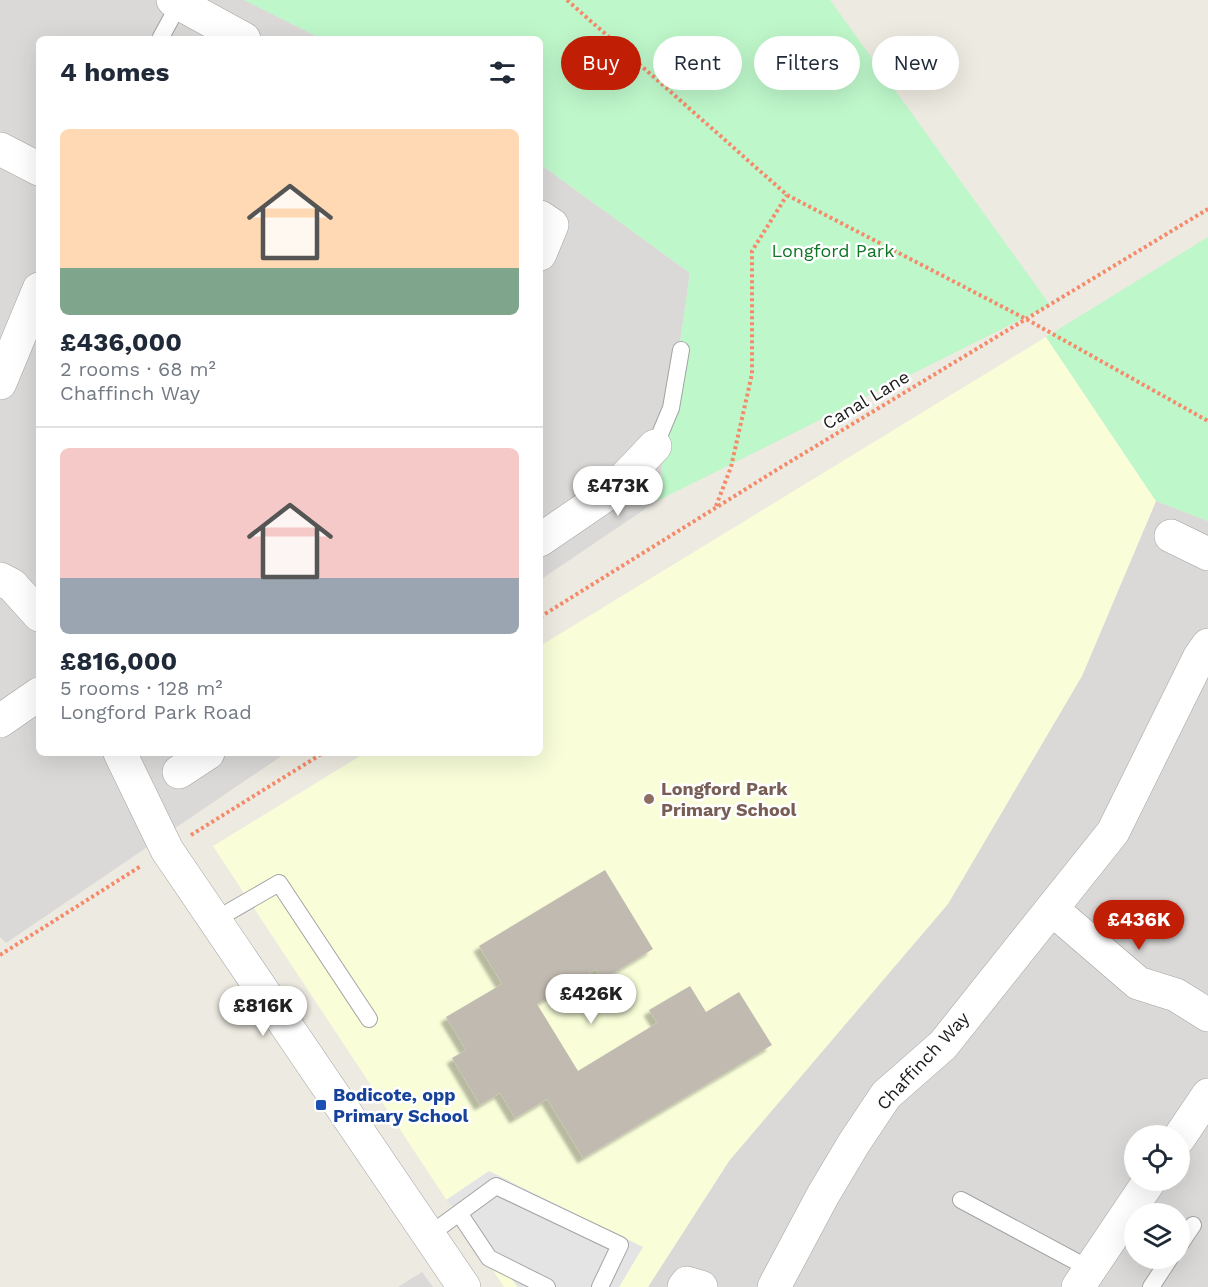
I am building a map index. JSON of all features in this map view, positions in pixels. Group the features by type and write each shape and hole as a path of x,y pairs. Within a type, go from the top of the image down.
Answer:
{"street":[{"path":"176,2 238,36"},
{"path":"0,149 36,167"},
{"path":"543,219 552,225 543,247"},
{"path":"0,383 36,296"},
{"path":"543,538 613,490 654,446"},
{"path":"1171,536 1208,554"},
{"path":"0,579 12,585 36,612"},
{"name":"Chaffinch Way","path":"774,1287 823,1195 886,1095 943,1045 1113,832 1199,658 1208,645"},
{"path":"0,721 36,696"},
{"path":"121,756 167,850 464,1287"},
{"path":"179,772 203,756"},
{"path":"1052,909 1138,983 1176,995 1208,1015"},
{"path":"1188,1125 1208,1095"},
{"path":"1084,1278 1143,1191"},
{"path":"684,1287 687,1283 701,1287"}],"lane":[{"path":"161,36 176,2"},
{"path":"654,446 671,408 681,350"},
{"path":"215,920 279,883 369,1019"},
{"path":"429,1235 496,1186 620,1245 600,1287"},
{"path":"961,1200 1084,1278"},
{"path":"459,1213 489,1258 547,1287"},
{"path":"1190,1230 1193,1225"},
{"path":"1151,1287 1163,1269"}],"path":[{"path":"567,0 787,195 1026,319 1208,421"},
{"path":"715,508 731,467 752,374 752,250 787,195"},
{"name":"Canal Lane","path":"543,615 715,508 1208,210"}],"shaded area":[{"path":"0,0 244,0 316,36 36,36 36,756 282,756 6,943 0,937"},
{"path":"543,166 690,273 657,501 543,578"},
{"name":"Longford Park Primary School","path":"1046,337 1156,501 1082,676 948,904 729,1161 648,1287 504,1287 213,846 360,756 543,756 543,644"},
{"path":"1156,501 1208,521 1208,1287 648,1287 729,1161 1082,676"},
{"path":"489,1171 643,1247 619,1287 518,1287 446,1200"},
{"path":"422,1272 433,1287 398,1287"}],"green space":[{"name":"Longford Park","path":"244,0 830,0 856,36 754,36 754,90 860,90 860,42 872,58 872,90 895,90 1050,305 657,501 690,273 543,166 543,36 316,36"},
{"path":"1208,237 1208,521 1156,501 1046,337"}],"building":[{"path":"605,870 653,949 602,980 596,969 537,1004 578,1071 657,1023 649,1010 690,986 706,1012 739,992 772,1045 583,1158 547,1099 515,1118 500,1093 480,1105 452,1058 466,1050 446,1017 502,984 479,946"}],"place":[{"name":"Longford Park Primary School","path":"649,799"},
{"name":"Bodicote, opp Primary School","path":"321,1105"}]}
